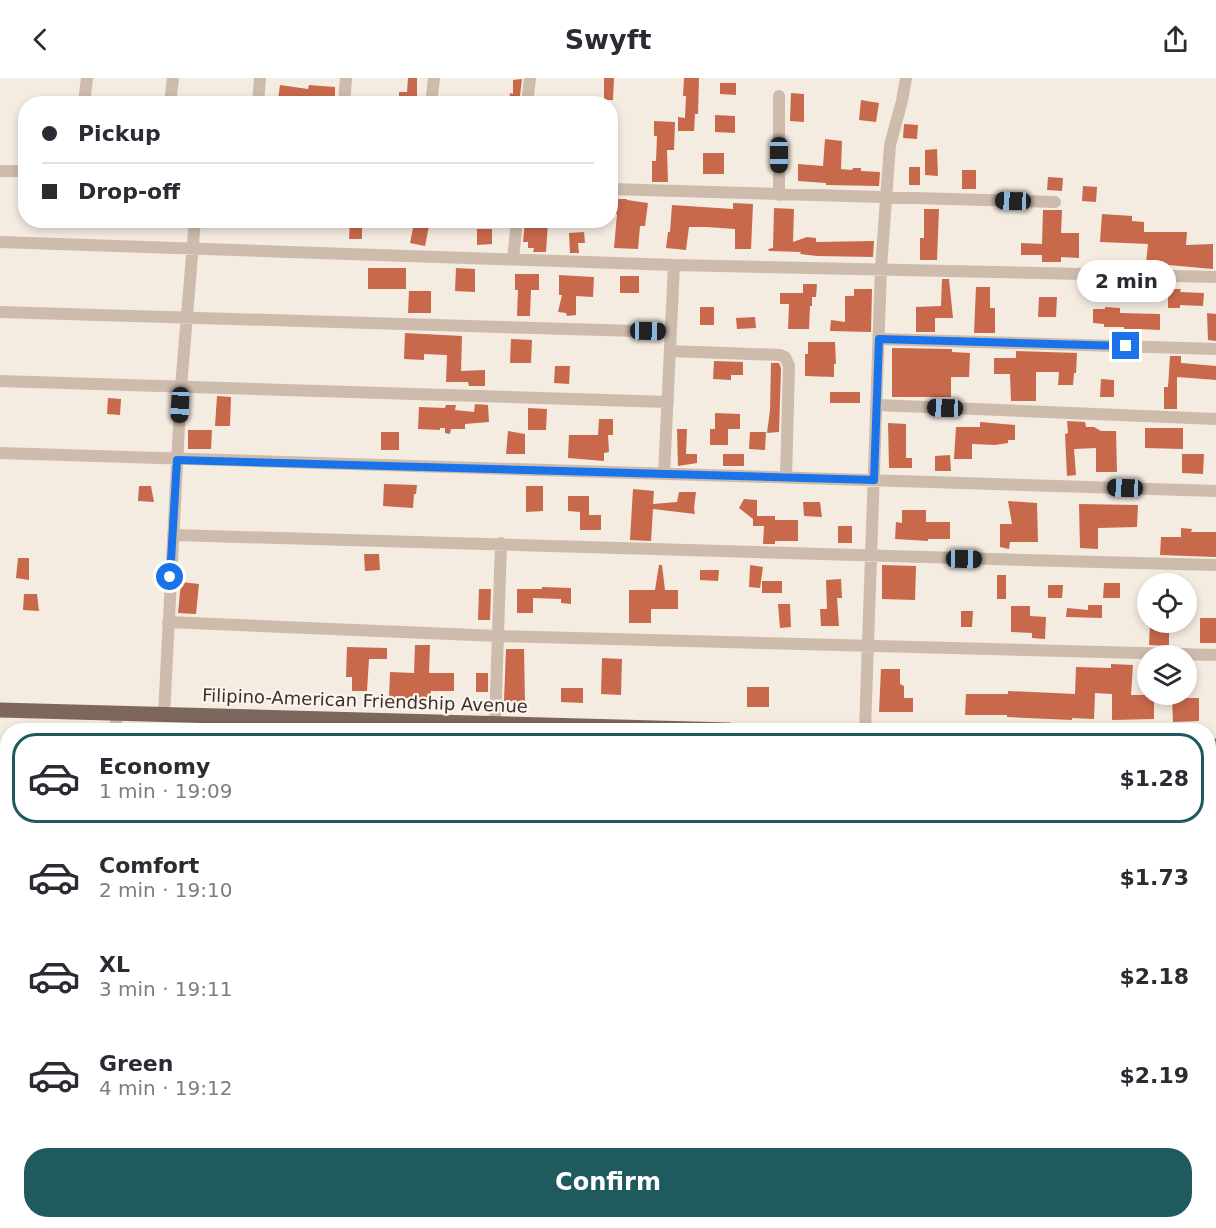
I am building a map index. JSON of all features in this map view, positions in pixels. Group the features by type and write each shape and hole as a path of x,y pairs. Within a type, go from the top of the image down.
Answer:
{"main road":[{"name":"Filipino-American Friendship Avenue","path":"0,710 164,715 298,723"}],"street":[{"path":"85,96 87,78"},
{"path":"171,96 173,78"},
{"path":"259,96 260,78"},
{"path":"345,96 346,78"},
{"path":"432,96 434,78"},
{"path":"528,96 530,78"},
{"path":"865,723 881,268 890,145 903,101 906,78"},
{"path":"779,96 779,195"},
{"path":"0,171 18,171"},
{"path":"618,189 1055,202"},
{"path":"164,715 177,460 194,228"},
{"path":"513,259 516,228"},
{"path":"0,242 674,264 1216,277"},
{"path":"664,474 674,264"},
{"path":"0,312 671,332"},
{"path":"879,339 1216,349"},
{"path":"670,351 785,357 789,366 786,477"},
{"path":"0,381 668,402"},
{"path":"877,405 1216,419"},
{"path":"0,453 1216,491"},
{"path":"173,535 501,543 872,557 1216,565"},
{"path":"495,723 501,543"},
{"path":"168,622 498,636 1216,655"},
{"path":"116,713 116,723"}],"building":[{"path":"408,78 417,78 417,96 399,96 399,92 407,92"},
{"path":"604,78 614,78 613,96 604,96"},
{"path":"684,78 699,78 698,114 695,114 694,131 678,131 678,117 685,118"},
{"path":"522,79 520,96 510,96 510,93 513,94 513,80"},
{"path":"720,83 736,83 736,95 720,94"},
{"path":"280,85 308,89 309,85 335,87 335,96 278,96"},
{"path":"791,93 804,94 804,122 790,121"},
{"path":"861,100 879,103 876,122 859,120"},
{"path":"715,115 735,116 735,133 715,132"},
{"path":"654,121 675,122 674,150 667,150 668,182 652,182 652,161 656,161 657,136 654,136"},
{"path":"904,124 918,125 917,139 903,138"},
{"path":"825,139 842,141 841,169 861,168 861,171 880,172 879,186 826,185 826,183 798,181 798,164 823,166"},
{"path":"937,149 938,176 925,175 925,150"},
{"path":"703,153 724,153 724,174 703,174"},
{"path":"909,167 920,167 920,185 909,185"},
{"path":"962,170 976,170 976,189 962,189"},
{"path":"1048,177 1063,178 1062,191 1047,190"},
{"path":"1083,186 1097,187 1096,202 1082,201"},
{"path":"618,199 648,203 645,226 640,226 638,249 614,248 616,228 618,228"},
{"path":"733,203 753,204 751,249 735,249 735,229 706,227 689,227 686,250 666,248 672,205 733,209"},
{"path":"774,208 794,209 793,242 807,237 816,238 816,242 874,241 873,257 817,256 800,254 801,252 769,251 768,249 773,248"},
{"path":"924,209 939,209 937,260 920,260 920,238 924,238"},
{"path":"1043,210 1062,210 1061,233 1079,233 1079,258 1061,257 1061,262 1042,262 1042,255 1021,255 1021,243 1042,244"},
{"path":"1102,214 1132,216 1132,221 1144,222 1144,232 1187,232 1186,245 1213,244 1213,269 1146,263 1148,244 1100,242"},
{"path":"350,228 362,228 362,239 349,239"},
{"path":"413,228 429,228 425,246 410,243"},
{"path":"524,228 548,228 546,252 533,252 534,248 528,248 528,242 523,242"},
{"path":"477,229 492,229 492,244 477,245"},
{"path":"584,232 585,243 578,243 579,253 570,253 569,233"},
{"path":"368,268 406,268 406,289 368,289"},
{"path":"456,268 475,269 475,292 455,291"},
{"path":"515,274 539,274 539,290 531,290 530,316 517,316 518,290 515,290"},
{"path":"559,275 594,277 593,297 576,296 576,315 567,316 566,313 558,312 562,295 559,295"},
{"path":"620,276 639,276 639,293 620,293"},
{"path":"942,279 949,279 953,318 935,318 935,332 916,332 916,307 941,306"},
{"path":"803,284 817,284 816,297 812,297 812,306 810,306 809,329 788,329 789,304 780,304 780,293 803,293"},
{"path":"976,287 990,287 990,308 995,308 995,333 974,333"},
{"path":"854,289 872,289 871,332 830,331 831,320 845,322 845,296 854,296"},
{"path":"1168,289 1204,293 1203,306 1180,305 1180,308 1168,308"},
{"path":"409,291 431,291 431,313 408,313"},
{"path":"1039,297 1057,297 1056,317 1038,317"},
{"path":"700,307 714,307 714,325 700,325"},
{"path":"1105,307 1120,308 1120,313 1160,314 1160,330 1138,329 1138,337 1125,338 1124,327 1104,327 1104,324 1093,323 1093,309 1105,309"},
{"path":"1207,313 1216,314 1216,341 1208,340"},
{"path":"755,317 756,328 737,329 736,318"},
{"path":"405,333 462,336 461,371 485,370 485,386 469,386 468,382 446,382 447,355 424,354 424,360 404,359"},
{"path":"511,339 532,340 531,363 510,363"},
{"path":"808,342 835,342 834,377 805,376 805,354 808,354"},
{"path":"892,348 952,349 952,352 970,353 969,377 951,377 951,397 892,397"},
{"path":"1016,351 1077,353 1073,385 1058,385 1059,372 1036,372 1036,401 1011,401 1010,374 994,374 994,358 1016,358"},
{"path":"1170,356 1181,356 1181,363 1216,366 1216,380 1177,377 1177,409 1164,409 1164,387 1168,387"},
{"path":"714,361 743,362 743,375 731,375 731,380 713,379"},
{"path":"771,363 779,363 781,368 779,432 767,433 770,410"},
{"path":"555,366 570,366 569,384 554,383"},
{"path":"1101,379 1114,380 1114,397 1100,397"},
{"path":"830,392 860,392 860,403 830,403"},
{"path":"217,396 231,397 230,426 215,426"},
{"path":"108,398 121,399 120,415 107,414"},
{"path":"475,404 488,405 489,422 465,424 465,429 451,429 450,434 445,433 445,428 440,428 440,430 418,429 419,407 445,408 446,405 456,405 455,410 474,412"},
{"path":"528,408 547,409 546,430 528,430"},
{"path":"715,413 740,414 740,429 728,429 728,445 710,445 710,429 715,429"},
{"path":"599,419 613,419 613,435 608,435 609,452 604,453 604,461 568,458 569,435 598,435"},
{"path":"1067,421 1085,422 1086,427 1094,427 1101,431 1116,431 1117,472 1096,472 1096,448 1074,449 1076,475 1067,476 1065,434 1068,433"},
{"path":"980,422 1015,425 1015,440 995,445 972,444 972,459 954,459 956,427 980,427"},
{"path":"888,423 906,424 906,458 912,458 912,468 889,468"},
{"path":"1145,428 1183,428 1183,449 1145,448"},
{"path":"677,429 687,429 686,454 697,454 697,463 678,466"},
{"path":"188,430 212,430 211,449 188,449"},
{"path":"508,431 525,434 525,454 506,454"},
{"path":"381,432 399,432 399,450 381,450"},
{"path":"750,432 766,432 765,450 749,449"},
{"path":"723,454 744,454 744,466 723,466"},
{"path":"1182,454 1204,454 1203,474 1182,473"},
{"path":"950,455 951,471 935,471 935,456"},
{"path":"384,484 417,485 413,508 383,506"},
{"path":"139,486 151,486 154,502 138,501"},
{"path":"526,486 543,486 543,511 526,512"},
{"path":"633,489 654,491 653,504 677,502 679,492 696,492 695,514 653,509 651,541 630,540"},
{"path":"568,496 589,496 589,515 601,515 601,530 580,530 580,512 568,511"},
{"path":"744,499 757,500 757,516 775,516 775,520 798,520 798,541 775,541 775,544 763,544 764,526 753,526 753,519 739,508"},
{"path":"1008,501 1037,503 1038,542 1010,542 1009,549 1000,547 1000,524 1012,524"},
{"path":"803,502 820,502 822,517 804,516"},
{"path":"1079,504 1138,505 1137,527 1098,528 1098,549 1080,548"},
{"path":"902,510 926,510 926,522 950,522 950,539 928,539 928,541 895,539 896,522 902,523"},
{"path":"838,526 852,526 852,543 838,543"},
{"path":"1181,528 1192,529 1191,532 1216,532 1216,557 1160,555 1161,537 1181,537"},
{"path":"364,554 379,554 380,570 365,571"},
{"path":"18,558 29,558 29,580 16,578"},
{"path":"659,565 662,565 665,590 678,590 678,609 651,609 651,623 629,623 629,590 655,590"},
{"path":"750,565 763,567 760,588 749,587"},
{"path":"882,565 916,566 915,600 882,599"},
{"path":"700,570 719,570 718,581 700,580"},
{"path":"997,575 1006,575 1006,599 997,599"},
{"path":"841,579 842,598 837,598 839,626 821,626 820,609 827,609 826,580"},
{"path":"762,581 782,581 782,593 762,593"},
{"path":"181,582 199,584 196,614 178,613"},
{"path":"1104,583 1120,583 1120,598 1103,598"},
{"path":"1048,585 1063,585 1062,598 1048,598"},
{"path":"542,587 571,588 571,604 561,603 561,599 533,598 533,613 517,613 517,589 542,589"},
{"path":"479,589 491,589 490,620 478,620"},
{"path":"24,594 37,594 39,611 23,610"},
{"path":"778,604 790,604 791,627 780,628"},
{"path":"1088,605 1102,605 1102,618 1066,617 1067,608 1088,610"},
{"path":"1011,606 1030,606 1030,616 1046,617 1045,639 1032,638 1032,633 1011,632"},
{"path":"961,611 973,611 972,627 961,627"},
{"path":"1200,618 1216,618 1216,643 1200,643"},
{"path":"1150,633 1169,633 1169,645 1149,645"},
{"path":"415,645 430,645 429,673 454,673 454,691 431,691 430,699 389,698 390,672 414,673"},
{"path":"347,647 387,648 387,659 369,659 367,691 352,691 352,677 346,677"},
{"path":"506,649 524,649 525,702 504,701"},
{"path":"602,658 622,659 621,695 601,694"},
{"path":"1111,664 1133,665 1131,695 1137,695 1137,705 1154,705 1154,719 1112,720 1112,694 1095,693 1094,719 965,715 966,694 1008,694 1008,691 1075,694 1076,667 1111,668"},
{"path":"881,669 900,669 900,684 904,686 904,698 913,698 913,712 879,712"},
{"path":"476,673 488,673 488,692 476,692"},
{"path":"747,687 769,687 769,707 747,707"},
{"path":"561,688 583,688 583,703 561,702"},
{"path":"1197,698 1199,698 1199,721 1173,722 1172,705 1197,705"}],"route":[{"path":"170,577 177,460 874,480 879,339 1126,346"}]}
